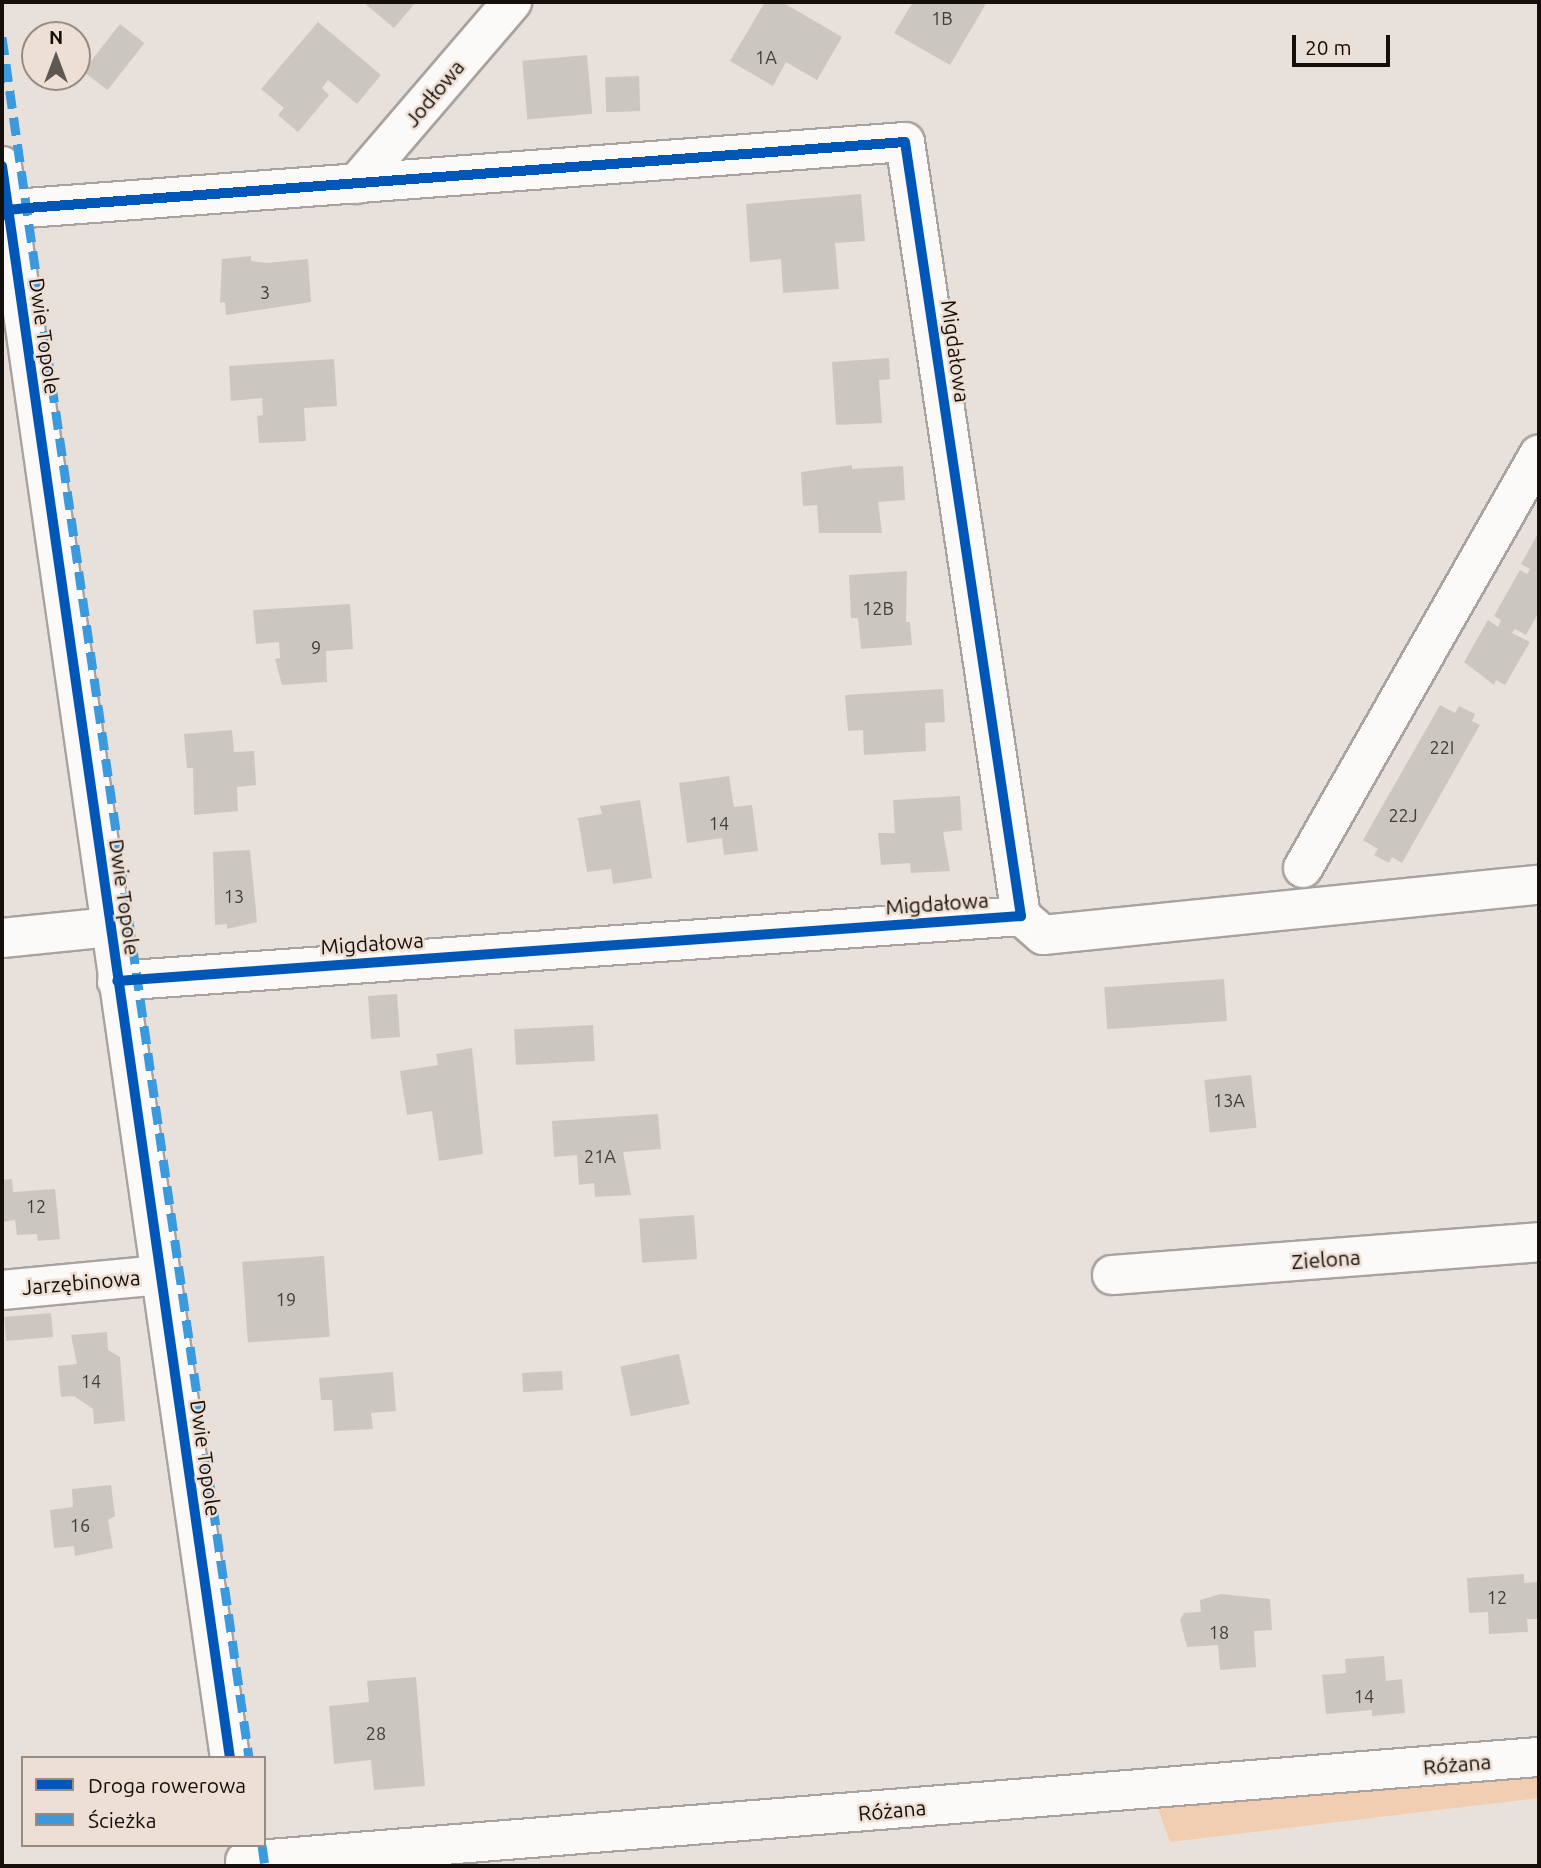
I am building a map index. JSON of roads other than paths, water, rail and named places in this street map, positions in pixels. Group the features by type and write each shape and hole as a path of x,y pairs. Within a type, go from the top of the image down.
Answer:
{"street":[{"name":"Jodłowa","path":"356,184 512,2"},
{"name":"Migdałowa","path":"356,184 905,142 1021,916 1043,935 1284,913 1539,885"},
{"name":"Dwie Topole","path":"2,166 5,213 230,1756"},
{"path":"5,213 356,184"},
{"path":"1303,868 1539,455"},
{"name":"Migdałowa","path":"117,981 1021,916"},
{"path":"2,938 110,927"},
{"name":"Zielona","path":"1112,1275 1539,1242"},
{"name":"Jarzębinowa","path":"2,1290 160,1275"},
{"name":"Różana","path":"245,1858 1539,1757"}]}
